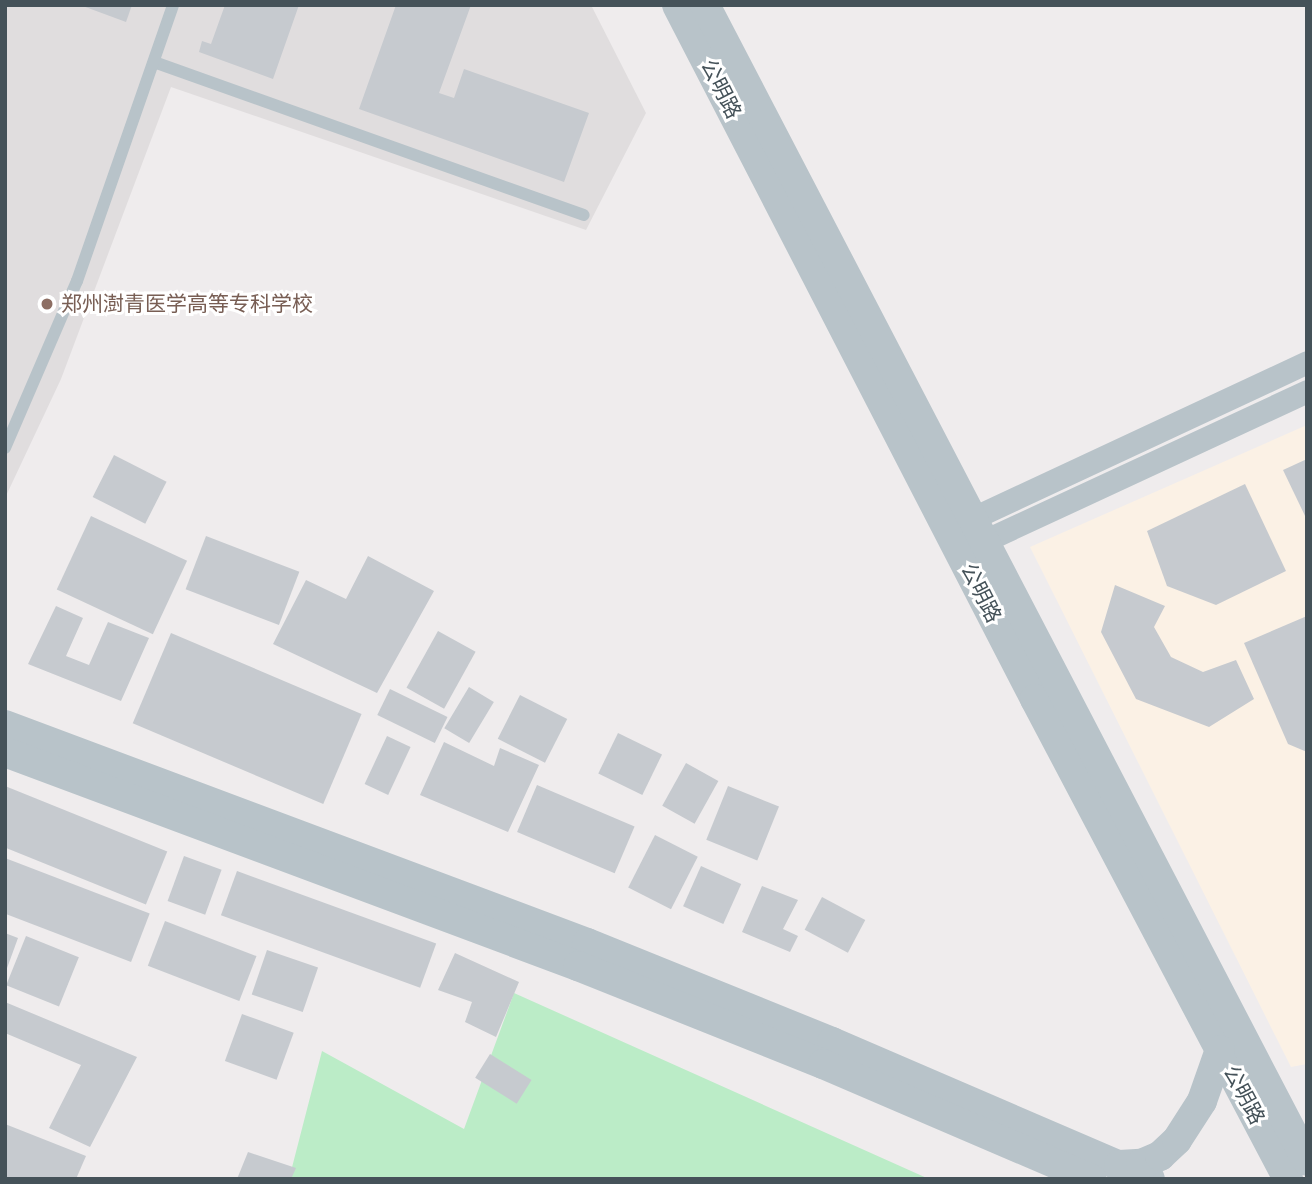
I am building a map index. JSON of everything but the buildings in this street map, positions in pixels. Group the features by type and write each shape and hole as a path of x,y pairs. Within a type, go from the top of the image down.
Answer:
{"street":[{"name":"公明路","path":"677,5 1307,1161"},
{"name":"公明路","path":"705,5 1220,1050 1288,1179"},
{"path":"965,536 1307,362"},
{"path":"965,536 1307,391"},
{"path":"5,725 587,943 832,1042 1150,1179"},
{"path":"5,752 591,971 823,1064 1091,1179"},
{"path":"1119,1165 1141,1164 1160,1156 1177,1140 1202,1101 1220,1050"}],"lane":[{"path":"5,448 77,281 173,5"},
{"path":"153,62 584,215"}],"shaded area":[{"name":"郑州澍青医学高等专科学校","path":"5,5 591,5 646,113 586,230 171,87 61,379 5,498"},
{"path":"1307,425 1307,1064 1291,1067 1030,547"}],"green space":[{"path":"514,993 929,1179 289,1179 322,1051 464,1129"}],"place":[{"name":"郑州澍青医学高等专科学校","path":"47,304"}]}
